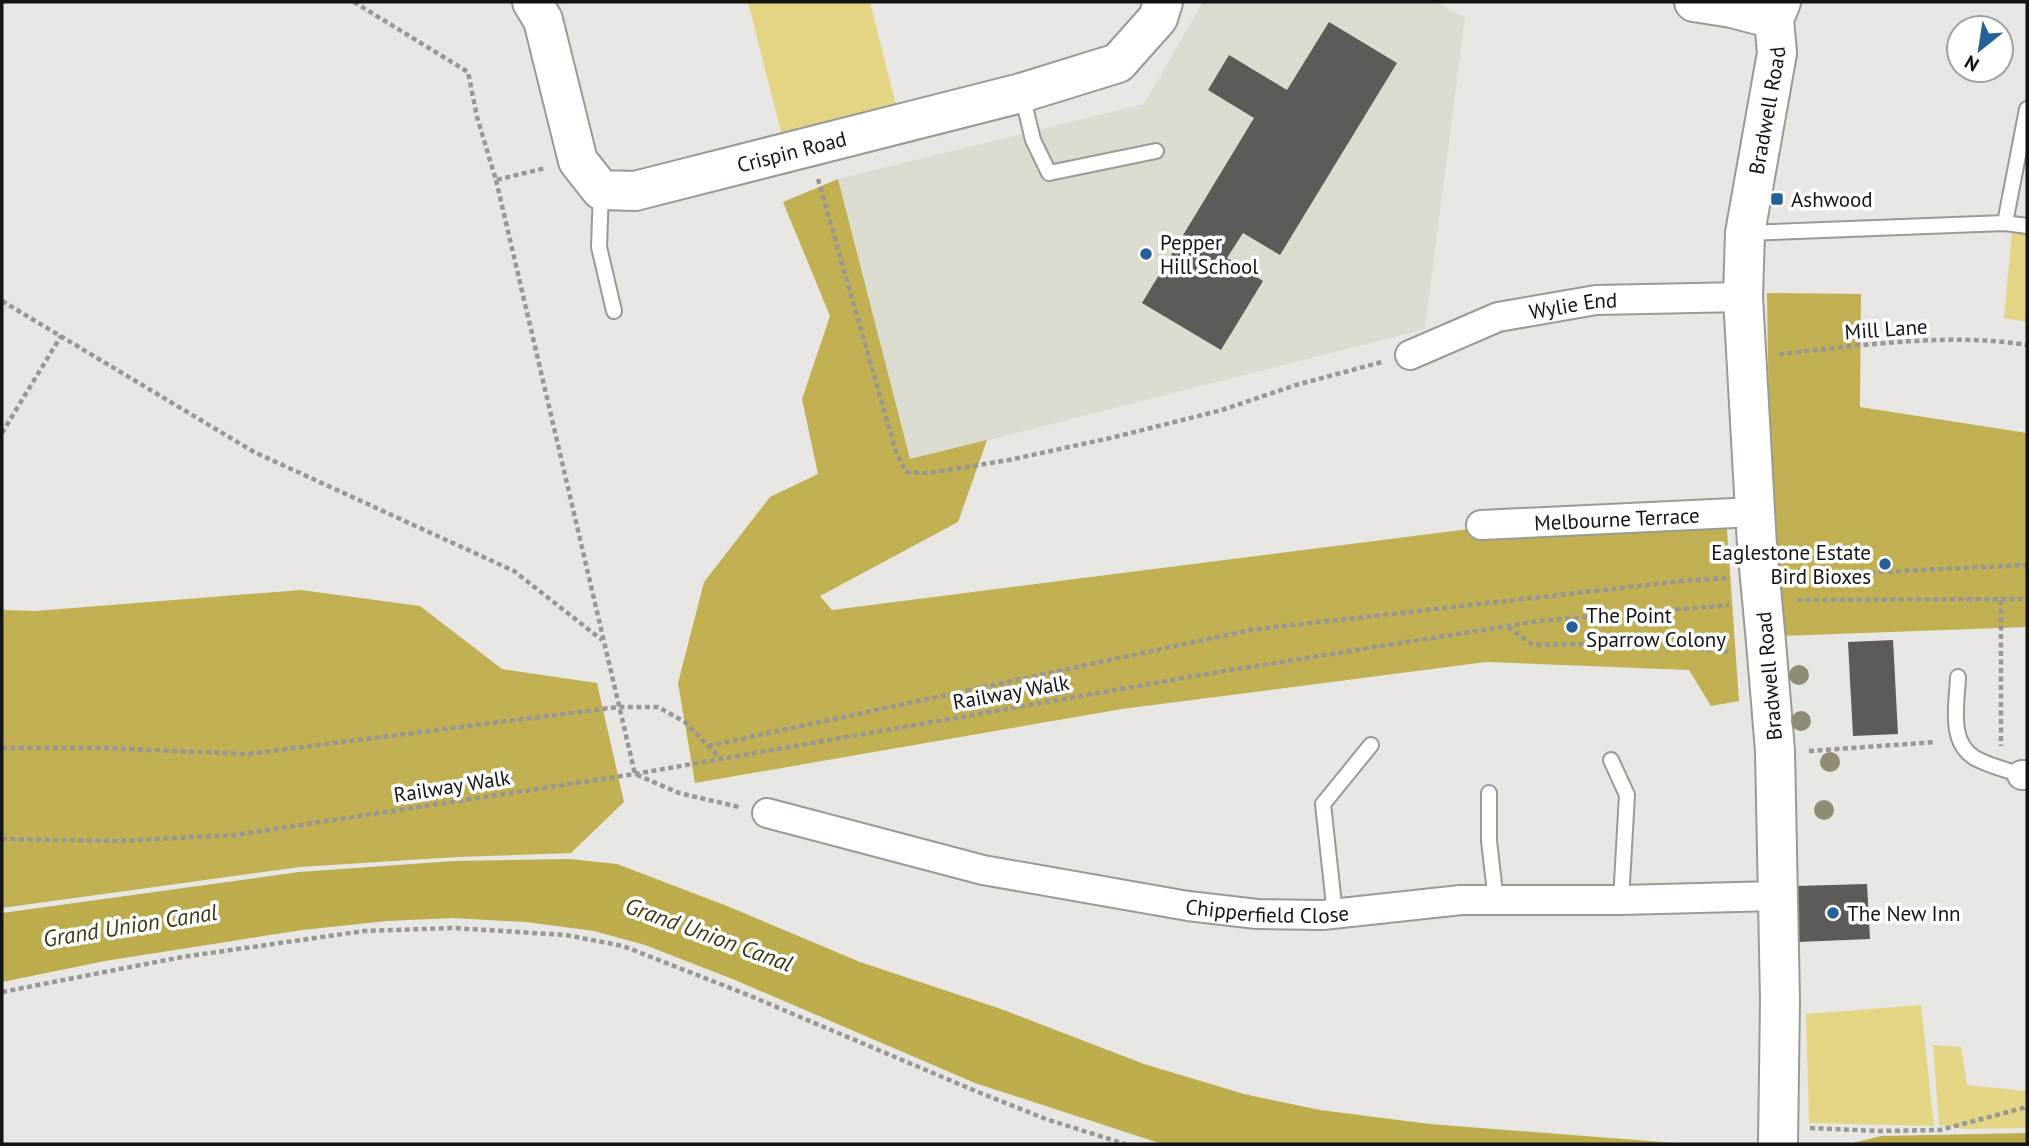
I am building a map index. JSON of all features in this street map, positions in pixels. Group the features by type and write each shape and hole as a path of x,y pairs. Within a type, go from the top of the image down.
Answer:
{"street":[{"path":"532,2 543,20 590,176"},
{"path":"1694,2 1778,11"},
{"name":"Crispin Road","path":"590,176 635,191 1021,93 1118,63 1161,10"},
{"name":"Bradwell Road","path":"1778,11 1777,53 1745,233 1743,297 1756,529 1753,647 1775,751 1780,1000 1778,1141"},
{"name":"Wylie End","path":"1410,355 1497,317 1584,302 1743,297"},
{"name":"Melbourne Terrace","path":"1481,525 1756,529"},
{"name":"Chipperfield Close","path":"767,813 983,870 1188,906 1257,914 1335,914 1461,900 1776,896"}],"lane":[{"path":"1021,93 1033,140 1049,173 1156,152"},
{"path":"2005,223 2027,108"},
{"path":"590,176 599,247 614,312"},
{"path":"1745,233 2005,223 2027,226"},
{"path":"1958,677 1958,740 1974,758 2017,773"},
{"path":"1335,914 1324,804 1371,745"},
{"path":"1611,761 1627,795 1622,900"},
{"path":"1489,793 1489,841 1496,901"}],"path":[{"path":"354,2 468,72 477,117 496,180 635,774 679,793 767,813"},
{"path":"809,148 896,452 906,472 929,473 1009,460 1115,437 1222,410 1296,385 1410,355"},
{"path":"496,180 590,176"},
{"path":"2,301 254,452 514,571 603,641"},
{"path":"2,433 61,336"},
{"name":"Mill Lane","path":"1747,358 1871,344 1992,339 2027,345"},
{"path":"1785,576 2027,565"},
{"path":"708,746 1250,631 1691,580 1731,578"},
{"path":"1793,600 2027,599"},
{"path":"2001,600 2017,773"},
{"name":"Railway Walk","path":"2,839 118,841 235,835 635,774 1218,672 1539,621 1739,604"},
{"path":"1508,626 1533,645 1639,643 1753,647"},
{"path":"2,748 103,748 248,754 618,707 658,707 685,722 720,758"},
{"path":"1775,751 1958,740"},
{"path":"2,992 182,957 364,931 454,928 566,935 623,946 990,1097 1046,1119 1125,1144"},
{"path":"1838,1129 1940,1130 2027,1107"}],"shaded area":[{"path":"748,2 870,2 897,109 782,136"},
{"name":"Pepper Hill School","path":"1203,2 1435,2 1465,17 1425,329 910,460 838,179 1144,104"},
{"path":"838,179 910,459 987,440 958,522 820,596 832,610 1531,521 1727,529 1739,701 1711,706 1689,670 1486,662 1122,709 695,783 678,683 704,582 770,497 818,474 802,399 830,316 783,202"},
{"path":"2012,232 2027,234 2027,322 2004,318"},
{"path":"1767,293 1861,294 1860,407 2027,433 2027,627 1781,636 1769,417"},
{"path":"301,590 420,606 502,669 597,683 624,802 571,853 300,867 2,908 2,610 35,611"},
{"path":"1921,1005 1934,1126 1809,1123 1806,1014"},
{"path":"1933,1045 1961,1047 1967,1085 2027,1091 2027,1128 1964,1129 1939,1125"}],"water":[{"name":"Grand Union Canal","path":"569,859 617,864 727,906 860,962 1001,1009 1144,1064 1244,1094 1320,1110 1430,1124 1688,1144 1162,1144 975,1083 735,980 645,945 594,931 526,922 452,918 387,921 302,930 105,961 2,982 2,913 299,872 454,861"},
{"path":"2027,1133 2027,1144 1849,1144 1881,1136"}],"building":[{"path":"1329,22 1397,63 1280,255 1243,233 1227,258 1263,281 1221,350 1142,303 1254,118 1208,90 1229,55 1287,90"},
{"path":"1893,640 1898,734 1853,736 1848,642"},
{"name":"The New Inn","path":"1867,884 1870,939 1798,942 1796,886"}],"place":[{"name":"Ashwood","path":"1777,199"},
{"name":"Pepper Hill School","path":"1146,254"},
{"name":"Eaglestone Estate Bird Bioxes","path":"1885,564"},
{"name":"The Point Sparrow Colony","path":"1572,627"},
{"name":"The New Inn","path":"1833,913"}]}
